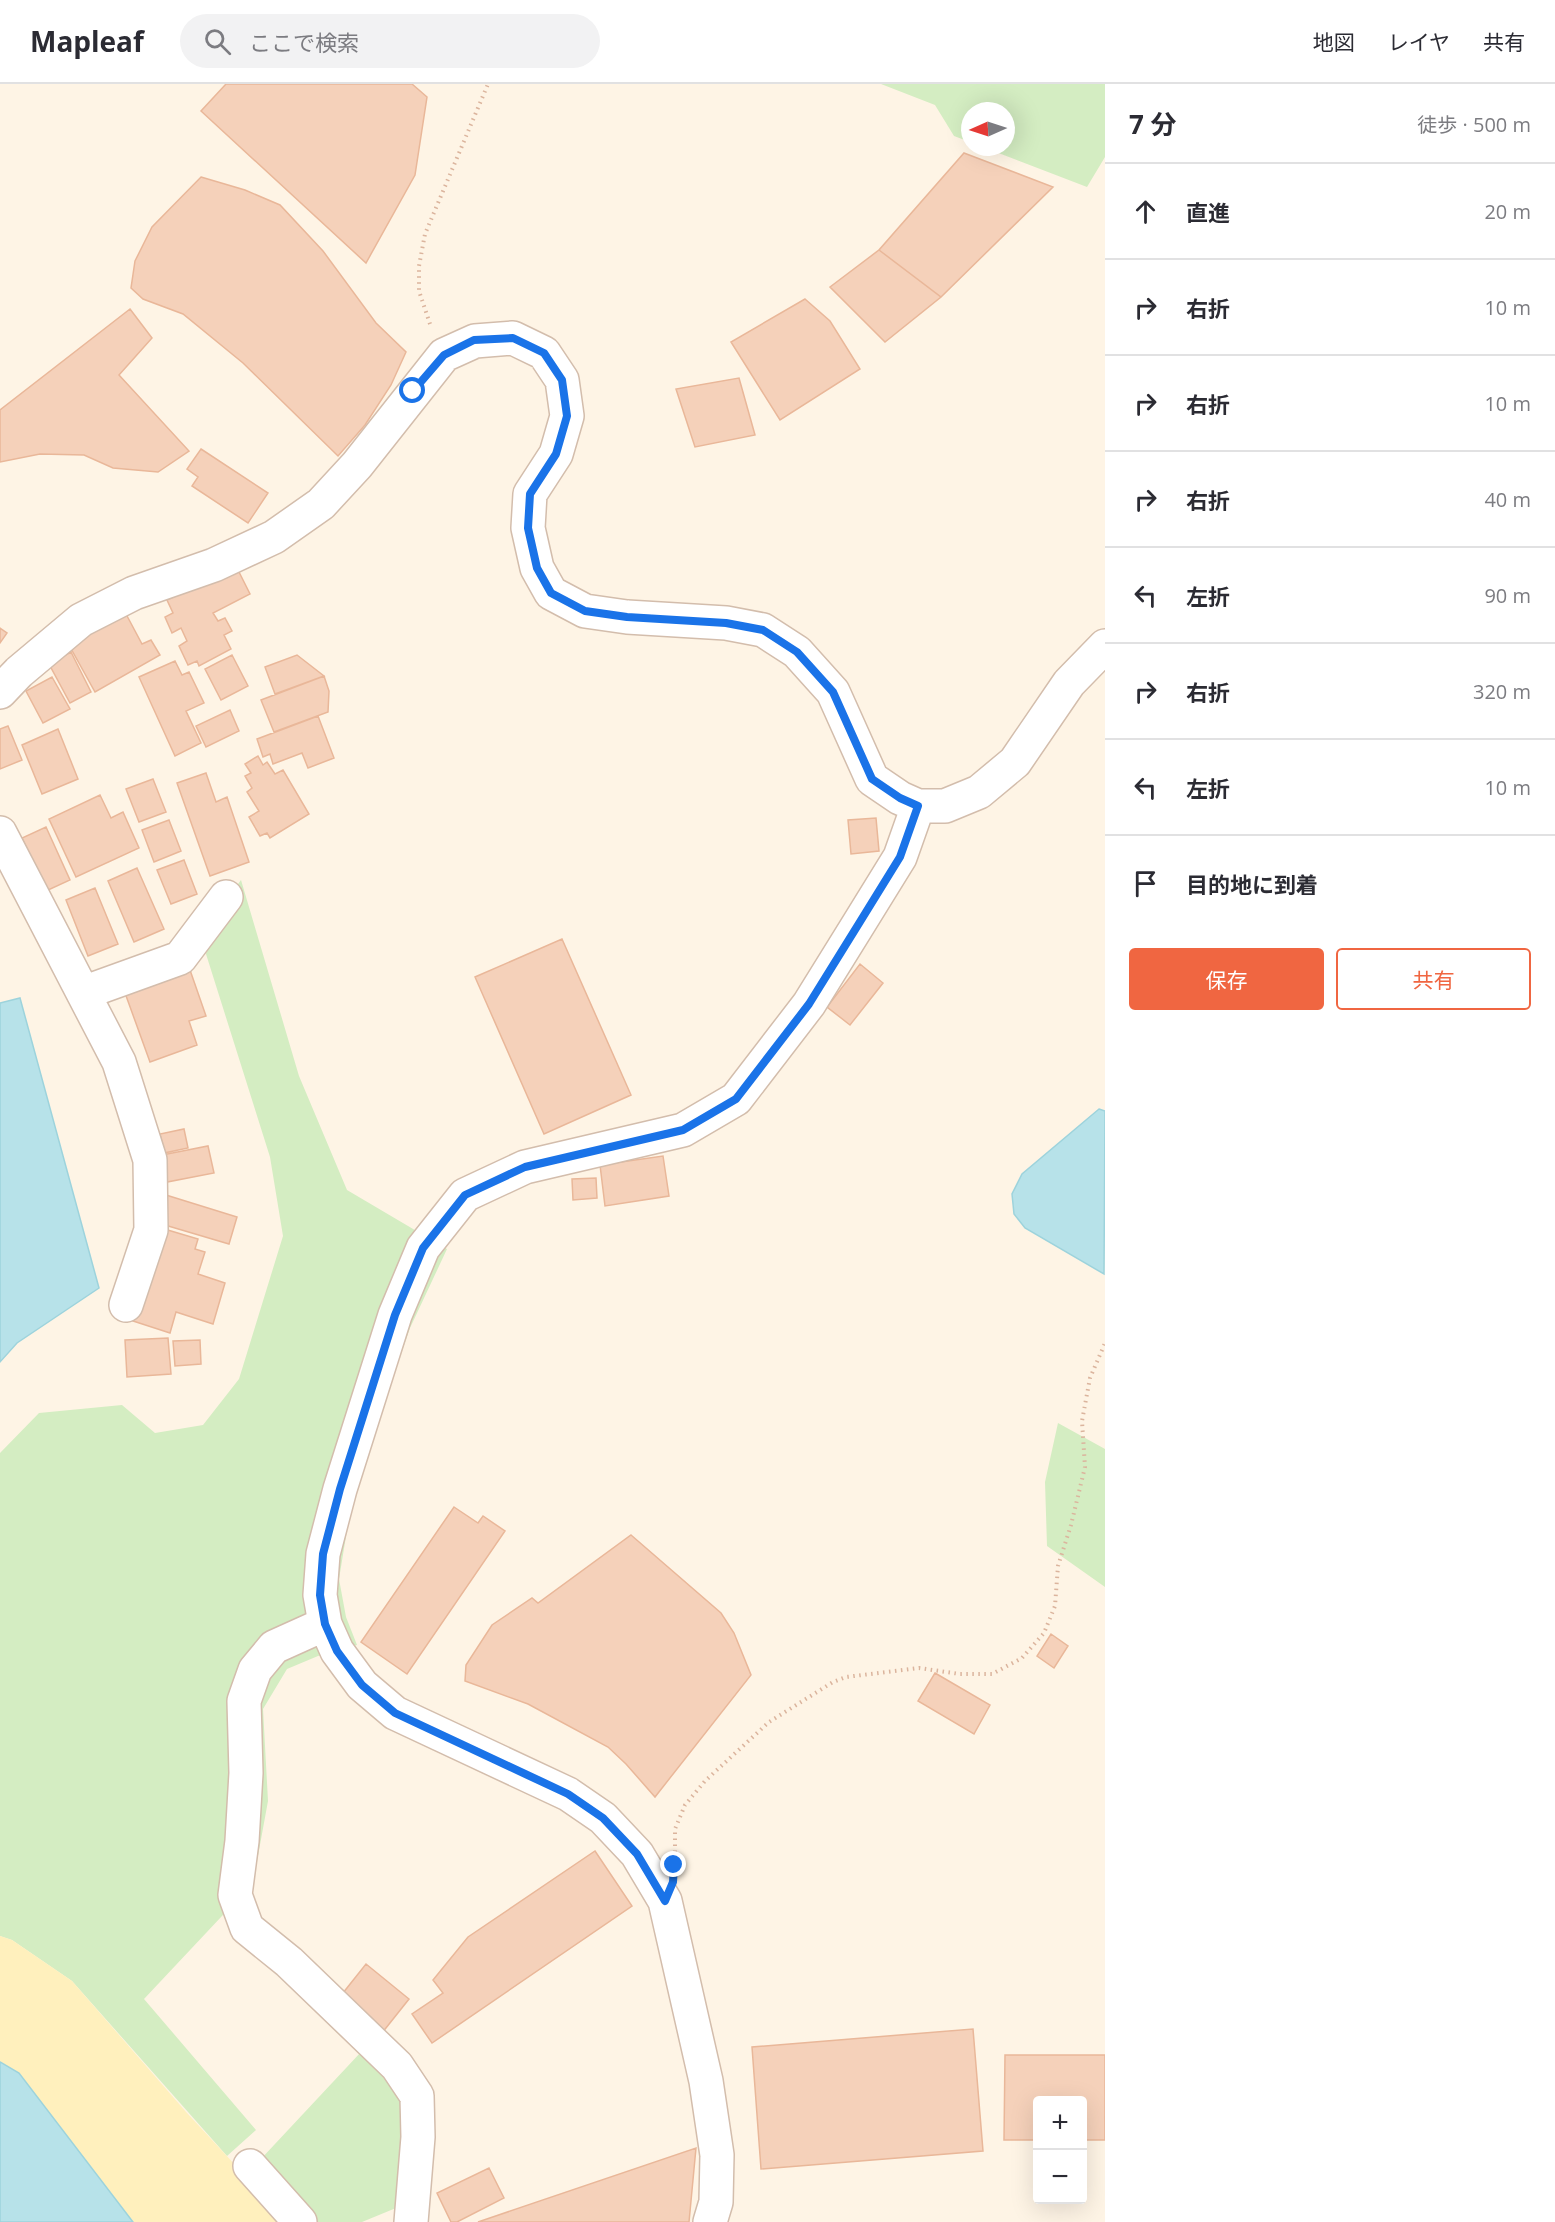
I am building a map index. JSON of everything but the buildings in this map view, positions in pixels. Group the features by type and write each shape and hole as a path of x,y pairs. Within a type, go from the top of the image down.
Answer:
{"street":[{"path":"0,692 19,672 81,620 134,593 214,565 274,537 321,504 357,465 444,355 474,340 513,338 544,353 562,380 567,416 556,454 530,494 528,528 537,568 551,593 585,611 627,617 726,623 763,630 797,652 833,692 872,779 900,798 918,806 945,806 979,792 1015,762 1069,683 1105,646"},
{"path":"710,2222 716,2202 717,2156 706,2081 665,1901 637,1854 603,1818 568,1794 395,1713 362,1685 337,1651 325,1624 320,1595 323,1554 340,1489 395,1315 423,1248 465,1195 525,1167 683,1130 736,1099 809,1004 900,857 918,806"},
{"path":"0,833 119,1062 150,1160 151,1230 126,1305"},
{"path":"83,993 180,958 226,897"},
{"path":"325,1624 274,1647 255,1670 244,1701 246,1773 242,1841 235,1895 247,1928 289,1962 398,2066 417,2096 418,2137 411,2222"},
{"path":"250,2166 300,2222"}],"path":[{"path":"444,355 419,291 419,266 425,234 488,84"},
{"path":"675,1853 675,1829 686,1805 705,1781 769,1722 833,1682 846,1677 919,1668 960,1674 992,1674 1022,1658 1044,1633 1055,1606 1058,1566 1071,1525 1084,1467 1082,1421 1090,1378 1105,1343"}],"green space":[{"path":"881,84 1105,84 1105,157 1087,187 1006,156 1015,156 1015,102 961,102 961,139 954,136 935,105"},
{"path":"241,880 299,1076 347,1190 447,1249 410,1328 367,1451 348,1524 339,1579 346,1617 357,1645 318,1656 287,1669 263,1709 268,1801 253,1883 144,1999 256,2130 227,2156 72,1981 12,1940 0,1936 0,1453 39,1413 122,1405 155,1433 203,1425 239,1379 283,1236 270,1157 206,954 213,918"},
{"path":"1058,1423 1105,1449 1105,1587 1047,1546 1045,1482"},
{"path":"361,2052 392,2082 406,2102 396,2208 362,2222 313,2222 260,2160"}],"sand":[{"path":"0,1936 12,1940 72,1981 187,2113 288,2222 133,2222 19,2073 0,2062"}],"water":[{"path":"20,998 99,1288 17,1343 0,1362 0,1003"},
{"path":"1099,1109 1105,1111 1104,1274 1025,1228 1014,1214 1012,1194 1022,1174"},
{"path":"0,2062 19,2073 133,2222 0,2222"}],"route":[{"path":"413,391 444,355 474,340 513,338 544,353 562,380 567,416 556,454 530,494 528,528 537,568 551,593 585,611 627,617 726,623 763,630 797,652 833,692 872,779 900,798 918,806 900,857 809,1004 736,1099 683,1130 525,1167 465,1195 423,1248 395,1315 340,1489 323,1554 320,1595 325,1624 337,1651 362,1685 395,1713 568,1794 603,1818 637,1854 665,1901 673,1882 674,1865"}]}
